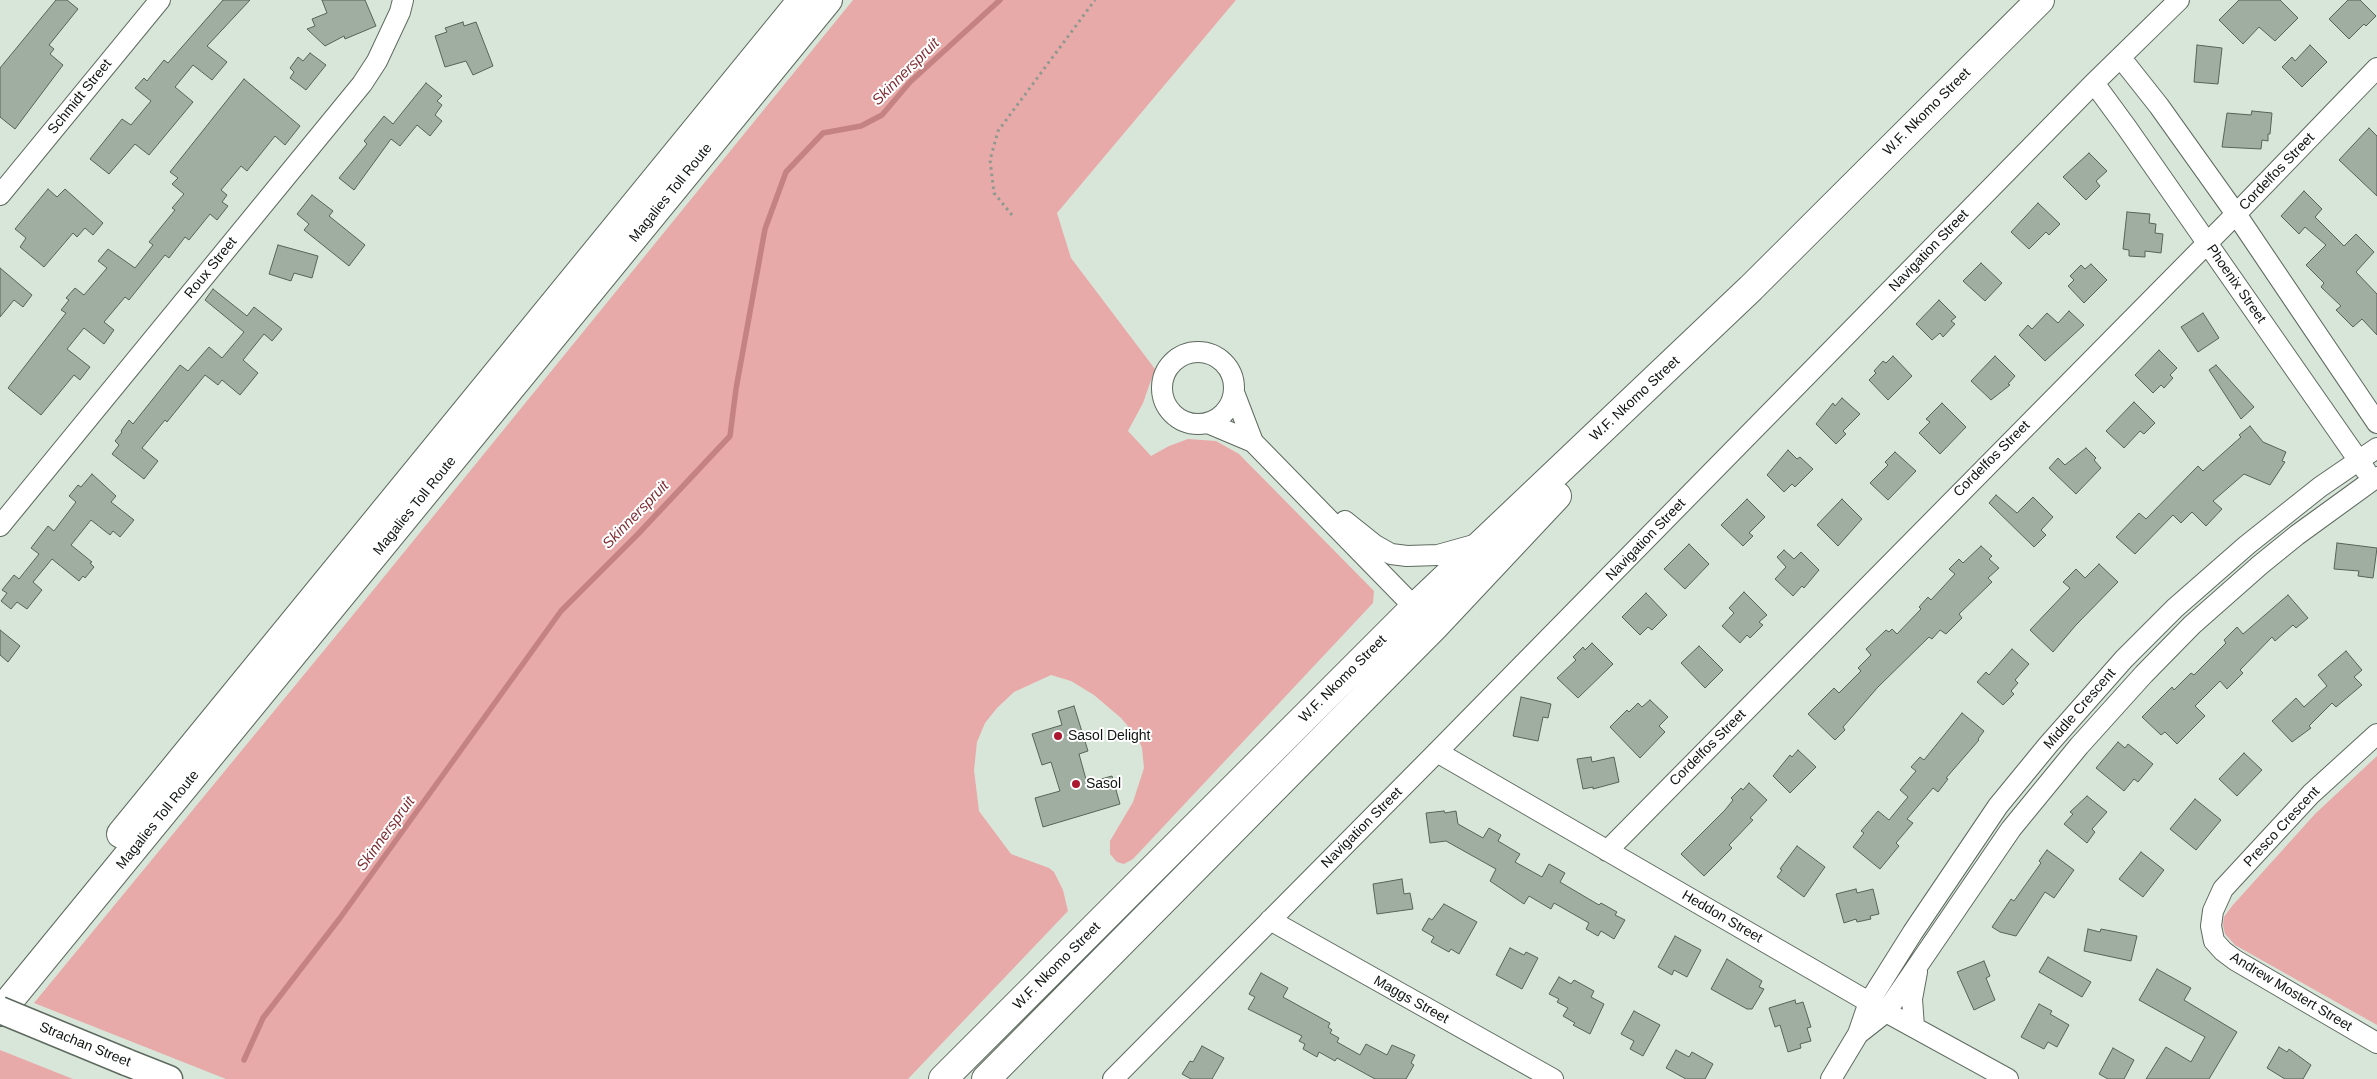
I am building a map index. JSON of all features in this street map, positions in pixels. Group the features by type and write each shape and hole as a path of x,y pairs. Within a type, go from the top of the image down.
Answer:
{"main road":[{"name":"Magalies Toll Route","path":"0,982 802,0"},
{"name":"Magalies Toll Route","path":"0,1011 828,0"},
{"name":"W.F. Nkomo Street","path":"943,1079 1415,607 1751,288 2040,0"},
{"name":"W.F. Nkomo Street","path":"986,1079 1434,627 1751,288"}],"street":[{"name":"Schmidt Street","path":"0,195 160,0"},
{"name":"Roux Street","path":"0,526 362,84 377,61 400,12 403,0"},
{"name":"Navigation Street","path":"1112,1079 1437,752 2094,83 2122,58 2179,0"},
{"path":"2122,58 2236,214 2377,423"},
{"name":"Cordelfos Street","path":"1607,851 2376,71"},
{"name":"Phoenix Street","path":"2094,83 2359,461 2376,481"},
{"path":"1193,352 1205,352 1216,356 1225,363 1231,372 1235,383 1234,395 1224,415 1208,423 1188,424 1177,418 1168,409 1163,397 1162,384 1165,372 1182,355 1193,352"},
{"path":"1234,395 1253,442 1434,627"},
{"path":"1208,423 1253,442"},
{"name":"Middle Crescent","path":"1878,1007 1913,932 1998,806 2048,744 2124,659 2176,608 2247,545 2320,487 2377,448"},
{"path":"1278,468 1376,545 1391,554 1407,556 1438,554 1484,542"},
{"name":"Middle Crescent","path":"1831,1079 1858,1034 1878,1007 1918,968 2011,829 2078,746 2192,625 2297,535 2376,481"},
{"name":"Presco Crescent","path":"2212,935 2213,912 2223,889 2311,794 2377,734"},
{"name":"Heddon Street","path":"1437,752 1878,1007 2008,1079"},
{"name":"Maggs Street","path":"1270,920 1553,1079"},
{"name":"Andrew Mostert Street","path":"2212,935 2223,951 2235,960 2377,1043"},
{"path":"1914,1027 1912,999 1918,968"},
{"name":"Strachan Street","path":"0,1011 169,1079"}],"path":[{"path":"1012,215 994,193 990,160 998,131 1095,0"}],"shaded area":[{"path":"853,0 1236,0 1057,213 1071,258 1155,369 1143,403 1128,431 1151,456 1169,446 1188,439 1216,441 1239,454 1374,591 1373,603 1133,859 1124,864 1117,862 1110,854 1110,841 1133,802 1144,768 1142,748 1138,738 1121,718 1094,695 1071,681 1051,675 1014,692 997,708 985,723 977,742 974,770 979,811 1011,854 1049,868 1054,872 1063,890 1068,911 908,1079 226,1079 34,1003 344,626"},
{"path":"2377,756 2377,1025 2235,945 2225,934 2223,925 2224,917 2232,906 2315,814"},
{"path":"0,1050 73,1079 0,1079"}],"building":[{"path":"56,0 67,0 78,9 49,45 54,49 50,54 63,65 15,129 0,117 0,68"},
{"path":"223,0 250,0 207,46 227,62 212,80 193,65 175,87 193,102 149,155 135,144 109,174 90,159 122,119 131,125 151,101 135,88 144,78 147,81 164,60 168,63"},
{"path":"322,0 365,0 376,26 345,39 344,36 325,46 307,29 315,26 312,19 327,13"},
{"path":"2239,0 2280,0 2298,18 2275,41 2259,27 2243,44 2219,20"},
{"path":"2348,0 2360,0 2376,16 2366,26 2364,24 2349,39 2329,19"},
{"path":"463,22 464,26 476,22 493,66 473,75 466,61 445,67 435,36 447,32 445,28"},
{"path":"2197,45 2222,48 2218,84 2194,82"},
{"path":"2310,45 2327,62 2302,87 2282,67 2292,57 2295,61"},
{"path":"310,53 326,65 306,90 290,78 294,72 290,68 298,57 303,61"},
{"path":"244,79 300,126 285,145 275,136 247,171 241,166 221,190 227,195 222,202 228,206 217,220 210,214 189,240 185,237 169,258 165,255 129,300 125,297 104,322 114,330 104,344 84,328 67,349 90,367 80,380 74,375 41,415 8,388 66,313 61,310 69,300 66,298 75,288 84,295 107,268 98,261 108,249 135,268 153,245 149,242 175,210 172,208 184,194 172,184 178,178 170,172"},
{"path":"426,83 442,96 437,101 442,105 435,115 442,121 430,136 417,125 400,146 391,139 354,190 339,178 367,144 364,141 384,116 393,124"},
{"path":"2252,111 2272,113 2268,141 2262,140 2261,149 2222,147 2227,113 2251,115"},
{"path":"2369,128 2377,136 2377,196 2339,160"},
{"path":"2089,153 2107,171 2096,181 2100,186 2086,200 2063,177"},
{"path":"48,189 57,197 65,189 103,223 93,235 85,228 77,237 73,233 44,267 20,247 26,238 15,229"},
{"path":"2304,191 2322,209 2315,217 2344,246 2356,234 2374,252 2356,272 2377,294 2377,335 2362,319 2353,327 2336,310 2341,306 2321,287 2324,283 2306,265 2326,245 2305,227 2299,234 2281,216"},
{"path":"312,195 333,211 329,216 365,245 349,266 304,230 309,224 297,214"},
{"path":"2038,203 2060,224 2049,235 2046,232 2029,249 2011,232"},
{"path":"2127,212 2150,214 2149,223 2156,224 2155,233 2163,234 2161,253 2145,251 2145,257 2129,256 2129,250 2123,249"},
{"path":"278,245 318,256 312,278 294,273 291,281 269,274"},
{"path":"1981,263 2002,283 1985,301 1963,281"},
{"path":"2091,264 2107,280 2084,303 2068,286 2074,280 2070,276 2081,265 2085,269"},
{"path":"0,268 32,295 23,307 14,300 0,317"},
{"path":"213,289 247,316 254,307 282,329 272,341 264,334 243,360 258,373 240,395 222,380 218,385 205,375 167,422 165,420 142,448 158,461 144,479 112,454 119,445 115,441 121,431 129,420 133,424 180,365 188,371 209,347 222,358 244,332 205,300"},
{"path":"1939,300 1956,317 1951,321 1955,324 1943,337 1940,333 1932,340 1916,324"},
{"path":"2069,311 2084,325 2045,361 2019,335 2028,325 2032,329 2047,313 2058,323"},
{"path":"2203,313 2219,338 2198,352 2181,327"},
{"path":"2159,350 2177,368 2170,375 2173,378 2164,388 2161,385 2153,393 2135,375"},
{"path":"1893,356 1912,376 1888,400 1869,380 1883,361 1886,363"},
{"path":"1995,356 2015,376 2008,384 2010,385 1991,400 1971,381"},
{"path":"2216,365 2254,407 2241,419 2209,370"},
{"path":"1842,398 1860,414 1843,431 1846,434 1836,444 1816,424 1833,403 1835,406"},
{"path":"2134,402 2155,423 2144,434 2140,431 2124,448 2106,431"},
{"path":"1942,403 1966,427 1940,454 1919,433 1930,422 1926,419"},
{"path":"2250,426 2263,442 2286,452 2282,461 2285,462 2270,485 2244,474 2213,501 2222,509 2206,526 2192,512 2181,523 2173,515 2135,554 2116,537 2139,513 2146,519 2198,466 2203,471 2241,437 2239,435"},
{"path":"2086,448 2096,458 2094,460 2101,468 2076,494 2049,468 2058,458 2065,465"},
{"path":"1788,450 1797,459 1800,457 1813,469 1795,487 1792,484 1784,492 1767,475"},
{"path":"1895,452 1916,471 1888,500 1870,483 1888,465 1885,462"},
{"path":"92,474 116,496 111,502 134,520 120,537 113,531 110,535 91,520 71,545 92,562 90,563 94,567 85,578 83,576 79,581 52,559 33,582 42,590 27,609 17,602 11,609 1,601 7,593 2,590 14,575 19,579 39,554 31,548 48,526 54,531 76,502 69,496 78,485 81,487"},
{"path":"1996,495 2017,513 2033,497 2053,517 2041,530 2046,535 2034,547 1989,503"},
{"path":"1747,499 1765,517 1749,533 1753,536 1743,546 1721,525"},
{"path":"1842,499 1862,519 1838,546 1817,525"},
{"path":"2337,543 2377,548 2373,578 2358,576 2359,571 2334,569"},
{"path":"1689,544 1709,564 1685,589 1664,569"},
{"path":"1981,546 1992,556 1989,559 1999,568 1988,578 1992,582 1959,614 1962,618 1946,634 1940,630 1932,639 1929,637 1878,687 1843,727 1845,730 1835,740 1808,714 1834,688 1839,693 1861,671 1858,668 1871,655 1866,649 1886,630 1889,632 1892,629 1897,634 1921,609 1919,607 1928,597 1931,600 1955,574 1949,569 1959,559 1963,563"},
{"path":"1784,550 1794,559 1801,552 1819,570 1804,588 1802,586 1793,596 1775,579 1786,567 1777,557"},
{"path":"2099,564 2118,582 2076,625 2053,652 2030,630 2070,588 2063,582 2076,569 2085,578"},
{"path":"1744,592 1767,615 1759,622 1763,625 1750,638 1747,635 1740,643 1722,626 1734,613 1729,608"},
{"path":"1646,593 1667,615 1652,630 1648,627 1640,635 1622,617"},
{"path":"2288,595 2308,618 2296,628 2293,625 2275,641 2272,637 2240,670 2243,673 2227,689 2220,681 2195,706 2205,716 2177,744 2165,732 2161,735 2142,717 2172,687 2174,690 2191,673 2194,675 2226,643 2224,640 2237,627 2243,634"},
{"path":"0,630 20,646 8,662 0,655"},
{"path":"1592,643 1613,664 1578,698 1557,678 1576,660 1573,657 1583,647 1585,650"},
{"path":"1699,646 1723,670 1705,688 1681,663"},
{"path":"2012,649 2029,664 2015,680 2018,683 2011,691 2014,694 2003,705 1977,682 1986,672 1989,675"},
{"path":"2346,651 2362,670 2354,677 2362,685 2336,707 2332,703 2309,726 2311,728 2292,742 2272,721 2296,698 2304,707 2327,686 2318,675"},
{"path":"1521,697 1551,704 1548,718 1543,717 1538,741 1513,736"},
{"path":"1650,700 1668,717 1659,726 1665,732 1640,758 1610,727 1627,710 1629,712 1638,703 1642,707"},
{"path":"1074,706 1088,751 1079,754 1087,783 1112,776 1120,804 1043,827 1035,798 1060,791 1051,762 1042,765 1032,734 1062,725 1058,711"},
{"path":"1962,713 1984,731 1979,740 1946,778 1948,779 1938,792 1933,788 1907,819 1913,823 1896,843 1899,846 1880,869 1853,847 1864,833 1861,831 1878,811 1889,820 1908,797 1900,790 1916,771 1911,767 1920,757 1924,760"},
{"path":"2118,742 2125,748 2128,744 2153,764 2138,782 2134,779 2124,791 2096,768"},
{"path":"1798,750 1816,767 1790,793 1773,776 1790,755 1792,757"},
{"path":"2244,753 2262,770 2237,796 2219,779"},
{"path":"1591,757 1592,762 1614,757 1619,782 1593,789 1593,787 1583,789 1577,759"},
{"path":"1749,783 1767,800 1750,818 1753,820 1729,845 1732,848 1704,876 1681,854 1725,810 1733,800 1731,798 1741,788 1743,790"},
{"path":"2087,796 2107,812 2092,829 2095,832 2087,843 2064,824 2073,814 2070,812"},
{"path":"2195,799 2221,820 2196,850 2170,829"},
{"path":"1444,811 1445,813 1456,811 1458,824 1483,838 1489,828 1501,835 1498,841 1520,854 1515,862 1542,877 1549,864 1565,873 1560,882 1599,905 1601,903 1617,912 1615,915 1625,920 1614,939 1601,931 1598,936 1586,929 1589,923 1554,903 1551,909 1529,896 1524,904 1490,881 1496,869 1446,841 1430,843 1426,813"},
{"path":"1797,846 1825,867 1804,897 1777,877 1782,870 1780,869"},
{"path":"2047,850 2074,870 2054,898 2045,892 2016,936 2000,932 1992,927 2011,899 2014,901 2041,863 2039,861"},
{"path":"2141,852 2164,870 2143,897 2119,879"},
{"path":"1402,879 1404,894 1410,893 1413,909 1377,914 1373,884"},
{"path":"1856,889 1857,893 1873,889 1879,914 1870,916 1871,919 1857,922 1856,919 1844,923 1836,894"},
{"path":"1444,904 1477,922 1459,954 1451,949 1449,952 1431,942 1434,937 1422,930 1429,918 1432,920"},
{"path":"2088,929 2100,932 2101,929 2137,936 2131,961 2084,951"},
{"path":"1675,936 1701,950 1687,977 1674,970 1672,975 1658,967"},
{"path":"1510,948 1524,955 1526,952 1538,958 1522,989 1496,975"},
{"path":"2048,957 2091,982 2082,997 2039,972"},
{"path":"1727,959 1762,981 1759,987 1764,989 1752,1009 1747,1009 1711,989"},
{"path":"1984,961 1990,976 1986,978 1995,1000 1974,1010 1957,972"},
{"path":"2157,969 2191,988 2184,1000 2237,1032 2209,1079 2146,1079 2166,1047 2191,1062 2205,1037 2139,1000"},
{"path":"1261,973 1288,988 1283,997 1330,1023 1328,1027 1332,1030 1330,1033 1339,1038 1337,1042 1360,1055 1366,1044 1387,1055 1392,1045 1415,1055 1411,1063 1414,1065 1406,1079 1375,1079 1337,1058 1335,1061 1319,1052 1317,1057 1303,1049 1305,1044 1299,1041 1302,1036 1248,1009 1255,997 1249,994"},
{"path":"1559,977 1571,984 1574,980 1594,991 1591,997 1604,1004 1590,1034 1573,1025 1575,1023 1563,1016 1568,1008 1557,1002 1559,999 1549,994"},
{"path":"1795,1000 1796,1004 1803,1002 1811,1027 1807,1028 1811,1041 1800,1044 1801,1048 1788,1052 1780,1025 1775,1027 1769,1008"},
{"path":"2039,1004 2052,1011 2050,1014 2069,1025 2057,1047 2048,1042 2044,1049 2021,1037"},
{"path":"1634,1011 1660,1025 1643,1056 1630,1049 1634,1041 1621,1034"},
{"path":"1202,1046 1224,1058 1212,1079 1191,1079 1182,1074 1190,1061 1193,1062"},
{"path":"2279,1047 2287,1052 2289,1049 2311,1065 2303,1079 2285,1079 2267,1068"},
{"path":"2113,1048 2134,1060 2124,1079 2108,1079 2099,1074"},
{"path":"1676,1050 1689,1057 1692,1052 1713,1064 1705,1079 1686,1079 1666,1068"}],"waterway":[{"name":"Skinnerspruit","path":"244,1060 263,1018 340,918 561,611 638,534 730,436 736,389 765,229 786,172 823,133 861,126 882,115 910,82 1000,0"}],"place":[{"name":"Sasol Delight","path":"1058,736"},
{"name":"Sasol","path":"1076,784"}]}
